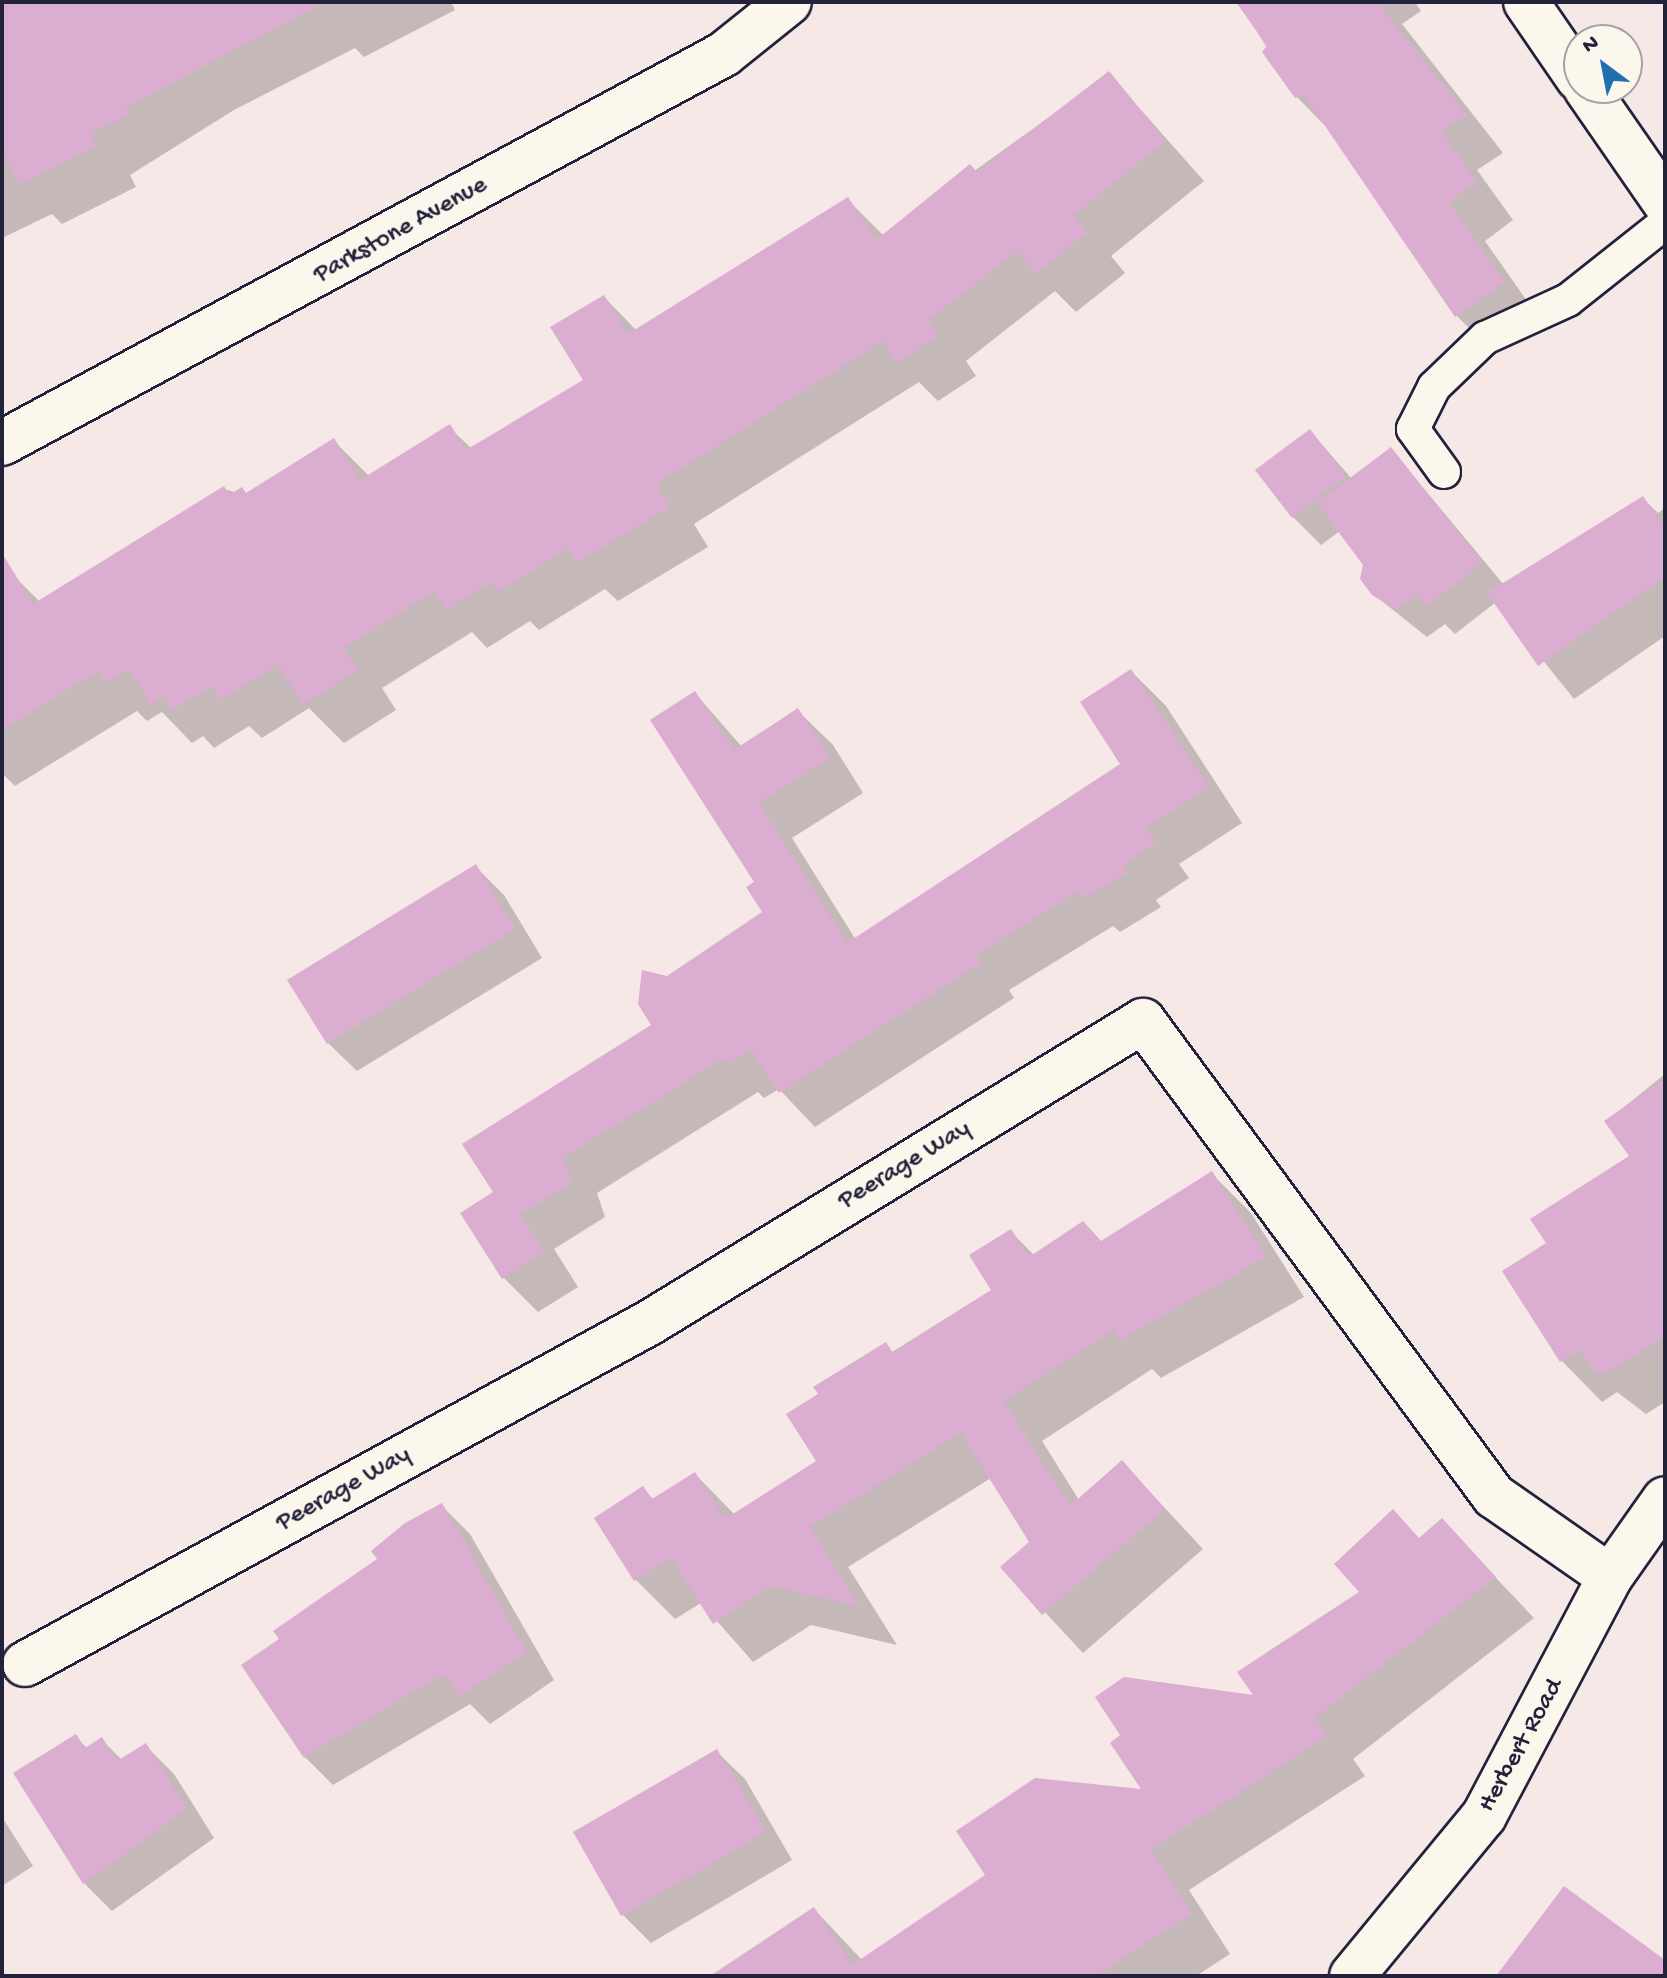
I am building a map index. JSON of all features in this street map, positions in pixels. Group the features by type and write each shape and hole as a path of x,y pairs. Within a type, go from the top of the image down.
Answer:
{"street":[{"name":"Parkstone Avenue","path":"2,443 724,54 789,2"},
{"path":"1526,2 1563,56"},
{"path":"1597,104 1665,202"},
{"name":"Peerage Way","path":"25,1664 649,1323 1143,1021 1494,1496 1610,1577"},
{"name":"Herbert Road","path":"1352,1976 1484,1816 1610,1577 1665,1499"}],"lane":[{"path":"1444,472 1413,429 1434,387 1485,338 1568,300 1665,223"}],"building":[{"path":"2,2 325,2 125,108 129,115 91,134 97,146 19,185 2,150"},
{"path":"1236,2 1377,2 1467,115 1442,132 1477,182 1449,202 1505,282 1455,317 1304,95 1295,98 1262,52 1267,46"},
{"path":"1109,71 1166,141 1073,216 1087,233 1035,274 1017,251 928,321 938,336 897,363 883,341 656,484 670,507 577,563 568,549 498,592 491,582 446,610 435,591 344,648 358,670 303,705 278,664 221,700 212,686 173,710 165,696 151,705 129,669 106,683 99,671 2,730 2,553 33,604 224,486 229,495 242,487 246,493 334,438 360,480 450,424 466,450 583,380 550,327 604,295 628,334 848,197 876,240 970,164 977,172"},
{"path":"1310,429 1346,476 1292,518 1255,470"},
{"path":"1391,447 1482,563 1426,607 1417,595 1397,610 1372,595 1360,579 1363,565 1317,503"},
{"path":"1643,496 1665,529 1665,577 1538,666 1487,593"},
{"path":"1131,669 1209,788 1146,828 1156,843 1123,865 1128,872 1084,899 1079,891 976,955 981,963 779,1093 751,1050 728,1065 724,1058 563,1158 572,1182 521,1214 545,1252 502,1279 460,1213 493,1192 462,1144 651,1025 638,1004 642,970 667,976 762,912 746,887 754,882 650,720 695,691 734,750 798,708 830,758 759,803 847,943 1120,764 1080,702"},
{"path":"476,864 515,929 327,1044 287,980"},
{"path":"1665,1078 1665,1336 1604,1374 1595,1372 1580,1350 1560,1362 1502,1271 1546,1243 1530,1219 1629,1156 1604,1121"},
{"path":"1212,1171 1266,1257 1120,1340 1113,1330 1004,1401 1070,1506 1122,1460 1165,1509 1042,1615 1000,1567 1029,1542 961,1433 810,1527 861,1607 771,1586 713,1624 671,1558 634,1581 594,1518 643,1486 652,1499 695,1472 725,1519 816,1461 786,1414 818,1394 813,1387 886,1342 892,1352 991,1290 969,1255 1011,1229 1029,1257 1083,1221 1101,1241"},
{"path":"442,1503 527,1652 460,1697 444,1674 304,1758 241,1665 279,1639 273,1631 377,1559 371,1551 405,1523"},
{"path":"1393,1509 1419,1538 1442,1518 1496,1577 1315,1718 1327,1736 1151,1850 1192,1914 1095,1976 710,1976 814,1907 852,1965 985,1875 956,1831 1035,1778 1141,1789 1110,1743 1120,1735 1095,1697 1124,1677 1253,1695 1237,1672 1359,1592 1334,1564"},
{"path":"76,1734 85,1748 102,1737 117,1761 146,1743 187,1809 83,1884 13,1773"},
{"path":"717,1749 766,1832 621,1916 573,1832"},
{"path":"1564,1886 1665,1960 1665,1976 1496,1976"}]}
